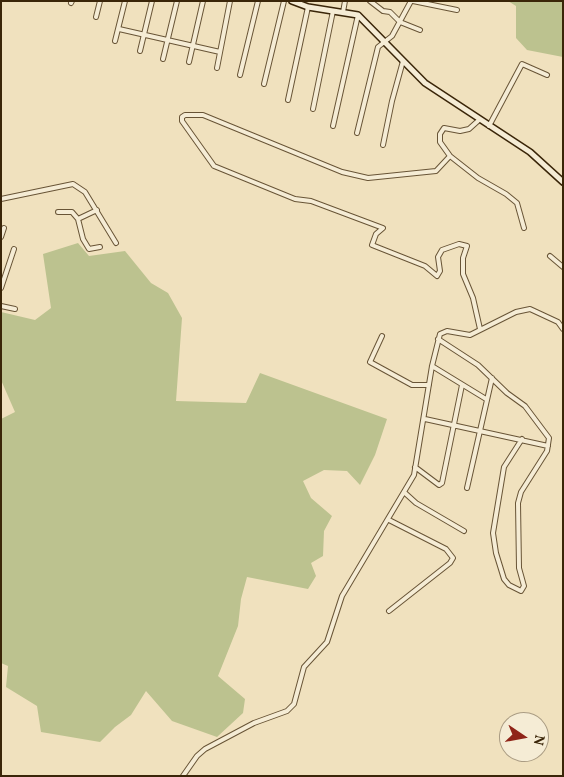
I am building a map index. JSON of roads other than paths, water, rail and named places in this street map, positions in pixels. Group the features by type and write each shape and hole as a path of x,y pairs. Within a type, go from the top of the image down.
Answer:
{"main road":[{"path":"292,1 308,8 343,12 358,16 429,86 530,152 563,182"}],"street":[{"path":"96,17 100,1"},
{"path":"116,41 125,1"},
{"path":"140,51 152,1"},
{"path":"163,59 177,1"},
{"path":"189,62 203,1"},
{"path":"217,68 230,1"},
{"path":"240,76 258,1"},
{"path":"264,84 284,1"},
{"path":"343,12 345,1"},
{"path":"370,1 383,11 390,12 400,22 420,30"},
{"path":"357,133 378,47 385,43 412,1 456,10"},
{"path":"288,100 308,8"},
{"path":"313,110 333,11"},
{"path":"334,126 358,16"},
{"path":"118,29 220,52"},
{"path":"383,145 403,61"},
{"path":"489,126 522,64 547,75"},
{"path":"450,156 436,171 368,178 342,172 203,115 185,115 182,117 182,121 214,166 295,199 311,201 382,228 376,234 372,245 425,266 437,276 440,271 438,257 442,250 459,244 467,246 463,258 463,274 473,298 480,329"},
{"path":"479,120 470,129 460,131 444,128 440,142 450,156 478,178 517,203 524,228"},
{"path":"1,199 73,184 85,192 98,210 116,243"},
{"path":"78,219 98,210"},
{"path":"58,212 72,212 78,219 83,239 89,249 100,247"},
{"path":"1,237 4,228"},
{"path":"1,288 14,249"},
{"path":"550,256 563,267"},
{"path":"1,306 16,309"},
{"path":"182,776 197,756 205,750 254,723 287,711 293,706 299,695 304,667 327,642 342,596 389,520 414,475 425,419 432,366 440,334 444,331 469,335 495,324 516,312 530,309 558,322 563,329"},
{"path":"382,336 370,362 412,386 429,385"},
{"path":"438,339 466,356 525,406 547,432 548,446 521,492 518,503 519,568 524,586 521,591 509,585 504,579 496,553 494,533 504,467 522,439"},
{"path":"432,366 486,400"},
{"path":"467,488 492,378"},
{"path":"415,466 427,477 441,485 462,385"},
{"path":"425,419 548,446"},
{"path":"405,493 416,503 464,531"},
{"path":"389,520 446,549 453,558 450,563 389,612"}]}
